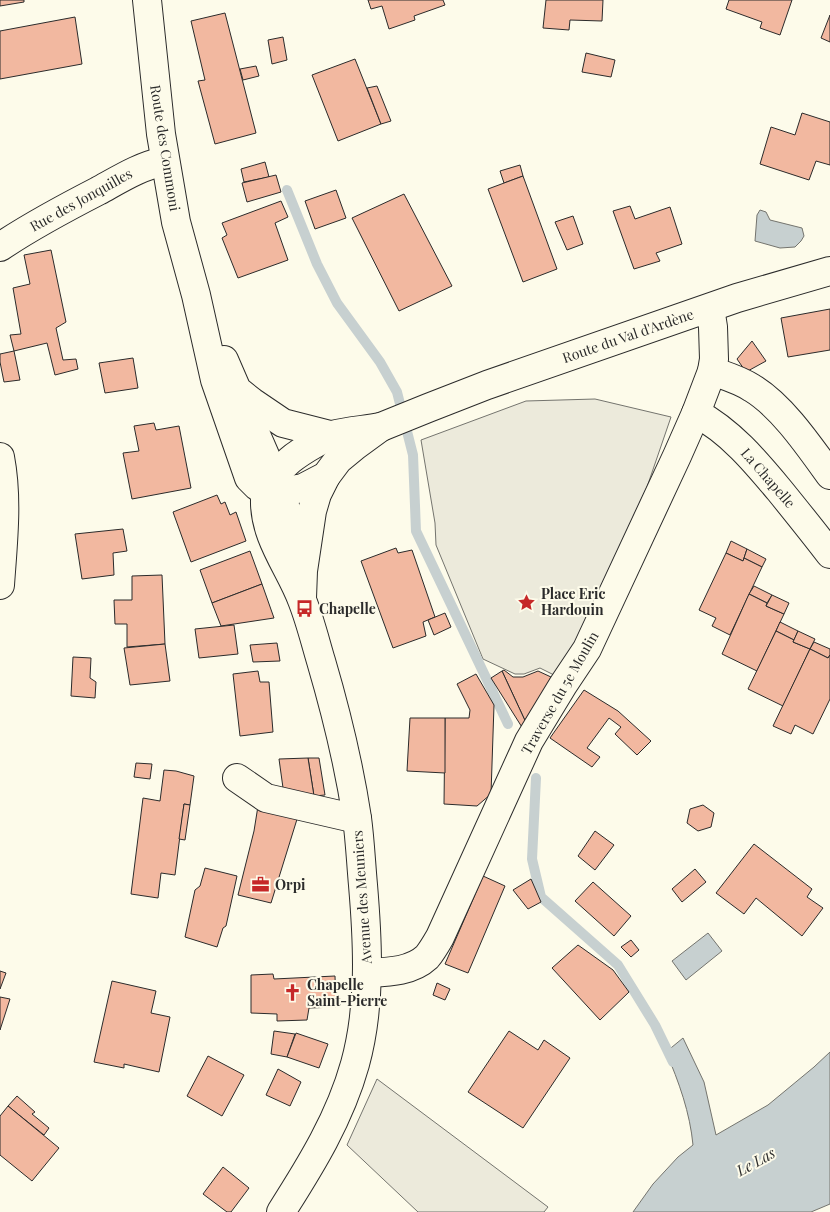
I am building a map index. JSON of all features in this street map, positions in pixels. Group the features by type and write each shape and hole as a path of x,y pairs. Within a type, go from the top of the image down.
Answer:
{"street":[{"name":"Route des Commoni","path":"147,0 165,161 176,222 196,295 215,380 249,478 257,486 273,487 237,390 196,295"},
{"name":"Rue des Jonquilles","path":"0,247 126,175 152,164 165,161"},
{"name":"Route du Val d'Ardène","path":"381,427 487,385 746,295 830,272"},
{"name":"Traverse du 5e Moulin","path":"367,973 394,971 414,965 428,956 449,918 529,741 590,642 696,413 712,371 714,359 714,336 710,308"},
{"path":"712,371 751,387 764,396 794,428 830,475"},
{"path":"237,390 283,423 330,436"},
{"name":"La Chapelle","path":"696,413 713,423 760,466 830,554"},
{"path":"273,487 303,488 326,476 338,460 381,427"},
{"path":"304,571 273,487 286,463 297,454 330,436 381,427"},
{"path":"0,457 4,502 0,584"},
{"name":"Avenue des Meuniers","path":"302,600 312,511 317,494 326,476"},
{"name":"Avenue des Meuniers","path":"273,487 265,506 267,522 274,543 302,600 334,706 346,756 357,819 365,914 367,973 362,1032 347,1088 337,1115 322,1144 304,1177 281,1212"},
{"path":"237,778 266,798 357,819"}],"shaded area":[{"path":"595,399 671,417 647,487 560,678 540,668 524,674 515,674 483,659 436,545 435,523 421,440 526,401"},
{"path":"377,1079 548,1207 544,1212 418,1212 347,1145"}],"water":[{"path":"760,210 766,212 770,220 802,228 804,236 801,241 795,247 780,248 755,241 757,215"},
{"path":"708,933 722,951 686,980 672,961"},
{"name":"Le Las","path":"683,1038 704,1082 716,1135 768,1105 830,1052 830,1204 811,1212 633,1212 653,1184 678,1157 693,1145 683,1098 666,1052"}],"building":[{"path":"0,0 24,0 24,2 0,6"},
{"path":"368,0 443,0 445,5 414,16 415,20 389,29 382,6 371,9"},
{"path":"546,0 603,0 602,21 570,20 569,30 543,28"},
{"path":"729,0 792,0 780,35 760,28 762,22 726,9"},
{"path":"225,13 256,133 215,144 198,81 205,80 191,21"},
{"path":"830,15 830,42 821,38"},
{"path":"75,17 82,64 0,79 0,31"},
{"path":"283,37 287,60 272,64 268,40"},
{"path":"586,53 615,60 611,77 582,72"},
{"path":"355,59 381,124 338,141 312,75"},
{"path":"256,66 259,76 243,80 240,69"},
{"path":"377,86 391,121 381,124 367,88"},
{"path":"802,113 830,122 830,165 816,161 809,180 760,164 771,127 795,135"},
{"path":"265,162 269,177 244,182 241,169"},
{"path":"520,165 523,176 504,183 500,171"},
{"path":"276,175 281,192 247,202 242,183"},
{"path":"523,176 557,269 523,282 488,189"},
{"path":"336,190 346,218 315,229 305,201"},
{"path":"404,194 452,286 399,311 352,218"},
{"path":"281,201 288,217 275,223 288,260 238,278 222,238 227,235 222,223"},
{"path":"630,206 635,219 670,207 682,244 656,253 660,261 634,269 613,211"},
{"path":"573,216 583,244 567,250 555,222"},
{"path":"51,250 66,322 56,328 63,360 76,359 78,369 55,375 47,343 14,351 10,335 21,334 13,288 30,284 24,255"},
{"path":"830,309 830,350 788,357 781,318"},
{"path":"752,341 766,361 746,372 737,359"},
{"path":"14,351 20,380 4,382 0,354"},
{"path":"133,358 138,388 105,393 99,363"},
{"path":"154,423 156,430 179,426 191,488 132,499 123,453 139,451 134,426"},
{"path":"217,495 221,504 225,502 230,515 236,512 246,541 191,562 173,512"},
{"path":"123,529 127,551 113,553 114,575 82,579 75,534"},
{"path":"731,541 747,549 743,561 726,553"},
{"path":"396,548 398,553 412,550 435,617 423,622 426,636 393,648 361,561"},
{"path":"747,549 766,559 762,567 744,558"},
{"path":"250,551 262,584 212,603 200,570"},
{"path":"726,553 743,561 744,558 762,567 730,635 712,626 716,618 699,610"},
{"path":"162,575 165,644 127,647 127,624 115,624 114,600 132,600 132,576"},
{"path":"262,584 274,618 221,626 212,603"},
{"path":"754,586 772,595 767,603 749,594"},
{"path":"749,594 767,603 766,606 784,614 757,671 722,654"},
{"path":"772,595 789,603 784,614 766,606"},
{"path":"445,613 451,627 434,635 428,620"},
{"path":"780,622 798,631 794,640 776,631"},
{"path":"234,625 238,654 199,658 195,629"},
{"path":"776,631 794,640 793,642 810,649 783,706 748,689"},
{"path":"798,631 815,639 810,649 793,642"},
{"path":"814,642 830,649 828,658 810,649"},
{"path":"277,643 280,661 253,662 250,645"},
{"path":"165,644 170,681 130,685 124,648"},
{"path":"810,649 828,658 830,655 830,699 813,734 795,725 791,734 773,726"},
{"path":"73,657 91,658 90,678 96,682 95,698 71,696"},
{"path":"504,670 513,677 523,677 538,671 551,677 528,727 502,671"},
{"path":"258,671 260,682 269,682 273,732 240,736 233,674"},
{"path":"502,671 528,727 525,732 491,678"},
{"path":"476,674 494,705 491,794 477,806 444,804 445,718 469,718 470,710 457,684"},
{"path":"584,690 618,711 651,741 637,755 615,734 621,727 609,718 587,748 600,757 592,767 550,738"},
{"path":"410,718 445,718 445,773 407,771"},
{"path":"308,758 319,758 325,795 314,796"},
{"path":"308,758 314,796 284,795 279,759"},
{"path":"136,763 152,764 150,779 134,777"},
{"path":"164,770 194,776 190,805 184,804 175,875 161,873 158,898 131,894 143,798 160,801"},
{"path":"184,804 190,805 185,840 179,839"},
{"path":"703,805 714,813 711,827 698,831 687,823 690,809"},
{"path":"258,806 298,816 271,903 238,895 254,831"},
{"path":"595,831 614,845 595,870 578,856"},
{"path":"754,844 812,889 807,897 823,908 802,936 756,898 744,914 716,893"},
{"path":"205,868 237,876 226,926 223,928 217,947 185,937 195,890 200,886"},
{"path":"695,869 706,882 682,902 672,889"},
{"path":"483,876 505,886 468,973 445,964"},
{"path":"531,879 541,902 528,909 513,890"},
{"path":"593,882 631,916 614,936 575,901"},
{"path":"631,940 639,950 631,957 621,947"},
{"path":"578,945 613,970 629,992 600,1020 552,968"},
{"path":"0,971 6,973 0,989"},
{"name":"Chapelle Saint-Pierre","path":"273,974 274,979 335,976 336,1007 309,1008 307,1020 277,1021 277,1014 251,1013 251,975"},
{"path":"112,981 156,991 151,1013 170,1017 159,1072 124,1064 124,1068 94,1062"},
{"path":"437,983 450,989 445,1000 433,995"},
{"path":"0,997 10,999 0,1030"},
{"path":"274,1031 295,1034 287,1057 271,1054"},
{"path":"509,1031 538,1050 544,1040 570,1058 523,1128 468,1092"},
{"path":"296,1033 328,1044 319,1068 287,1057"},
{"path":"208,1056 244,1075 222,1116 187,1096"},
{"path":"278,1069 301,1082 290,1106 266,1095"},
{"path":"17,1096 35,1112 32,1114 49,1128 44,1135 8,1106"},
{"path":"8,1106 59,1148 32,1181 0,1155 0,1116"},
{"path":"223,1167 249,1188 231,1212 227,1212 203,1194"}],"waterway":[{"path":"287,190 317,264 337,303 380,362 397,392 413,455 416,531 508,724"},
{"path":"536,778 532,859 541,897 618,965 655,1025 673,1062"}],"place":[{"name":"Place Eric Hardouin","path":"527,602"},
{"name":"Chapelle","path":"305,609"},
{"name":"Orpi","path":"261,885"},
{"name":"Chapelle Saint-Pierre","path":"293,993"}]}
